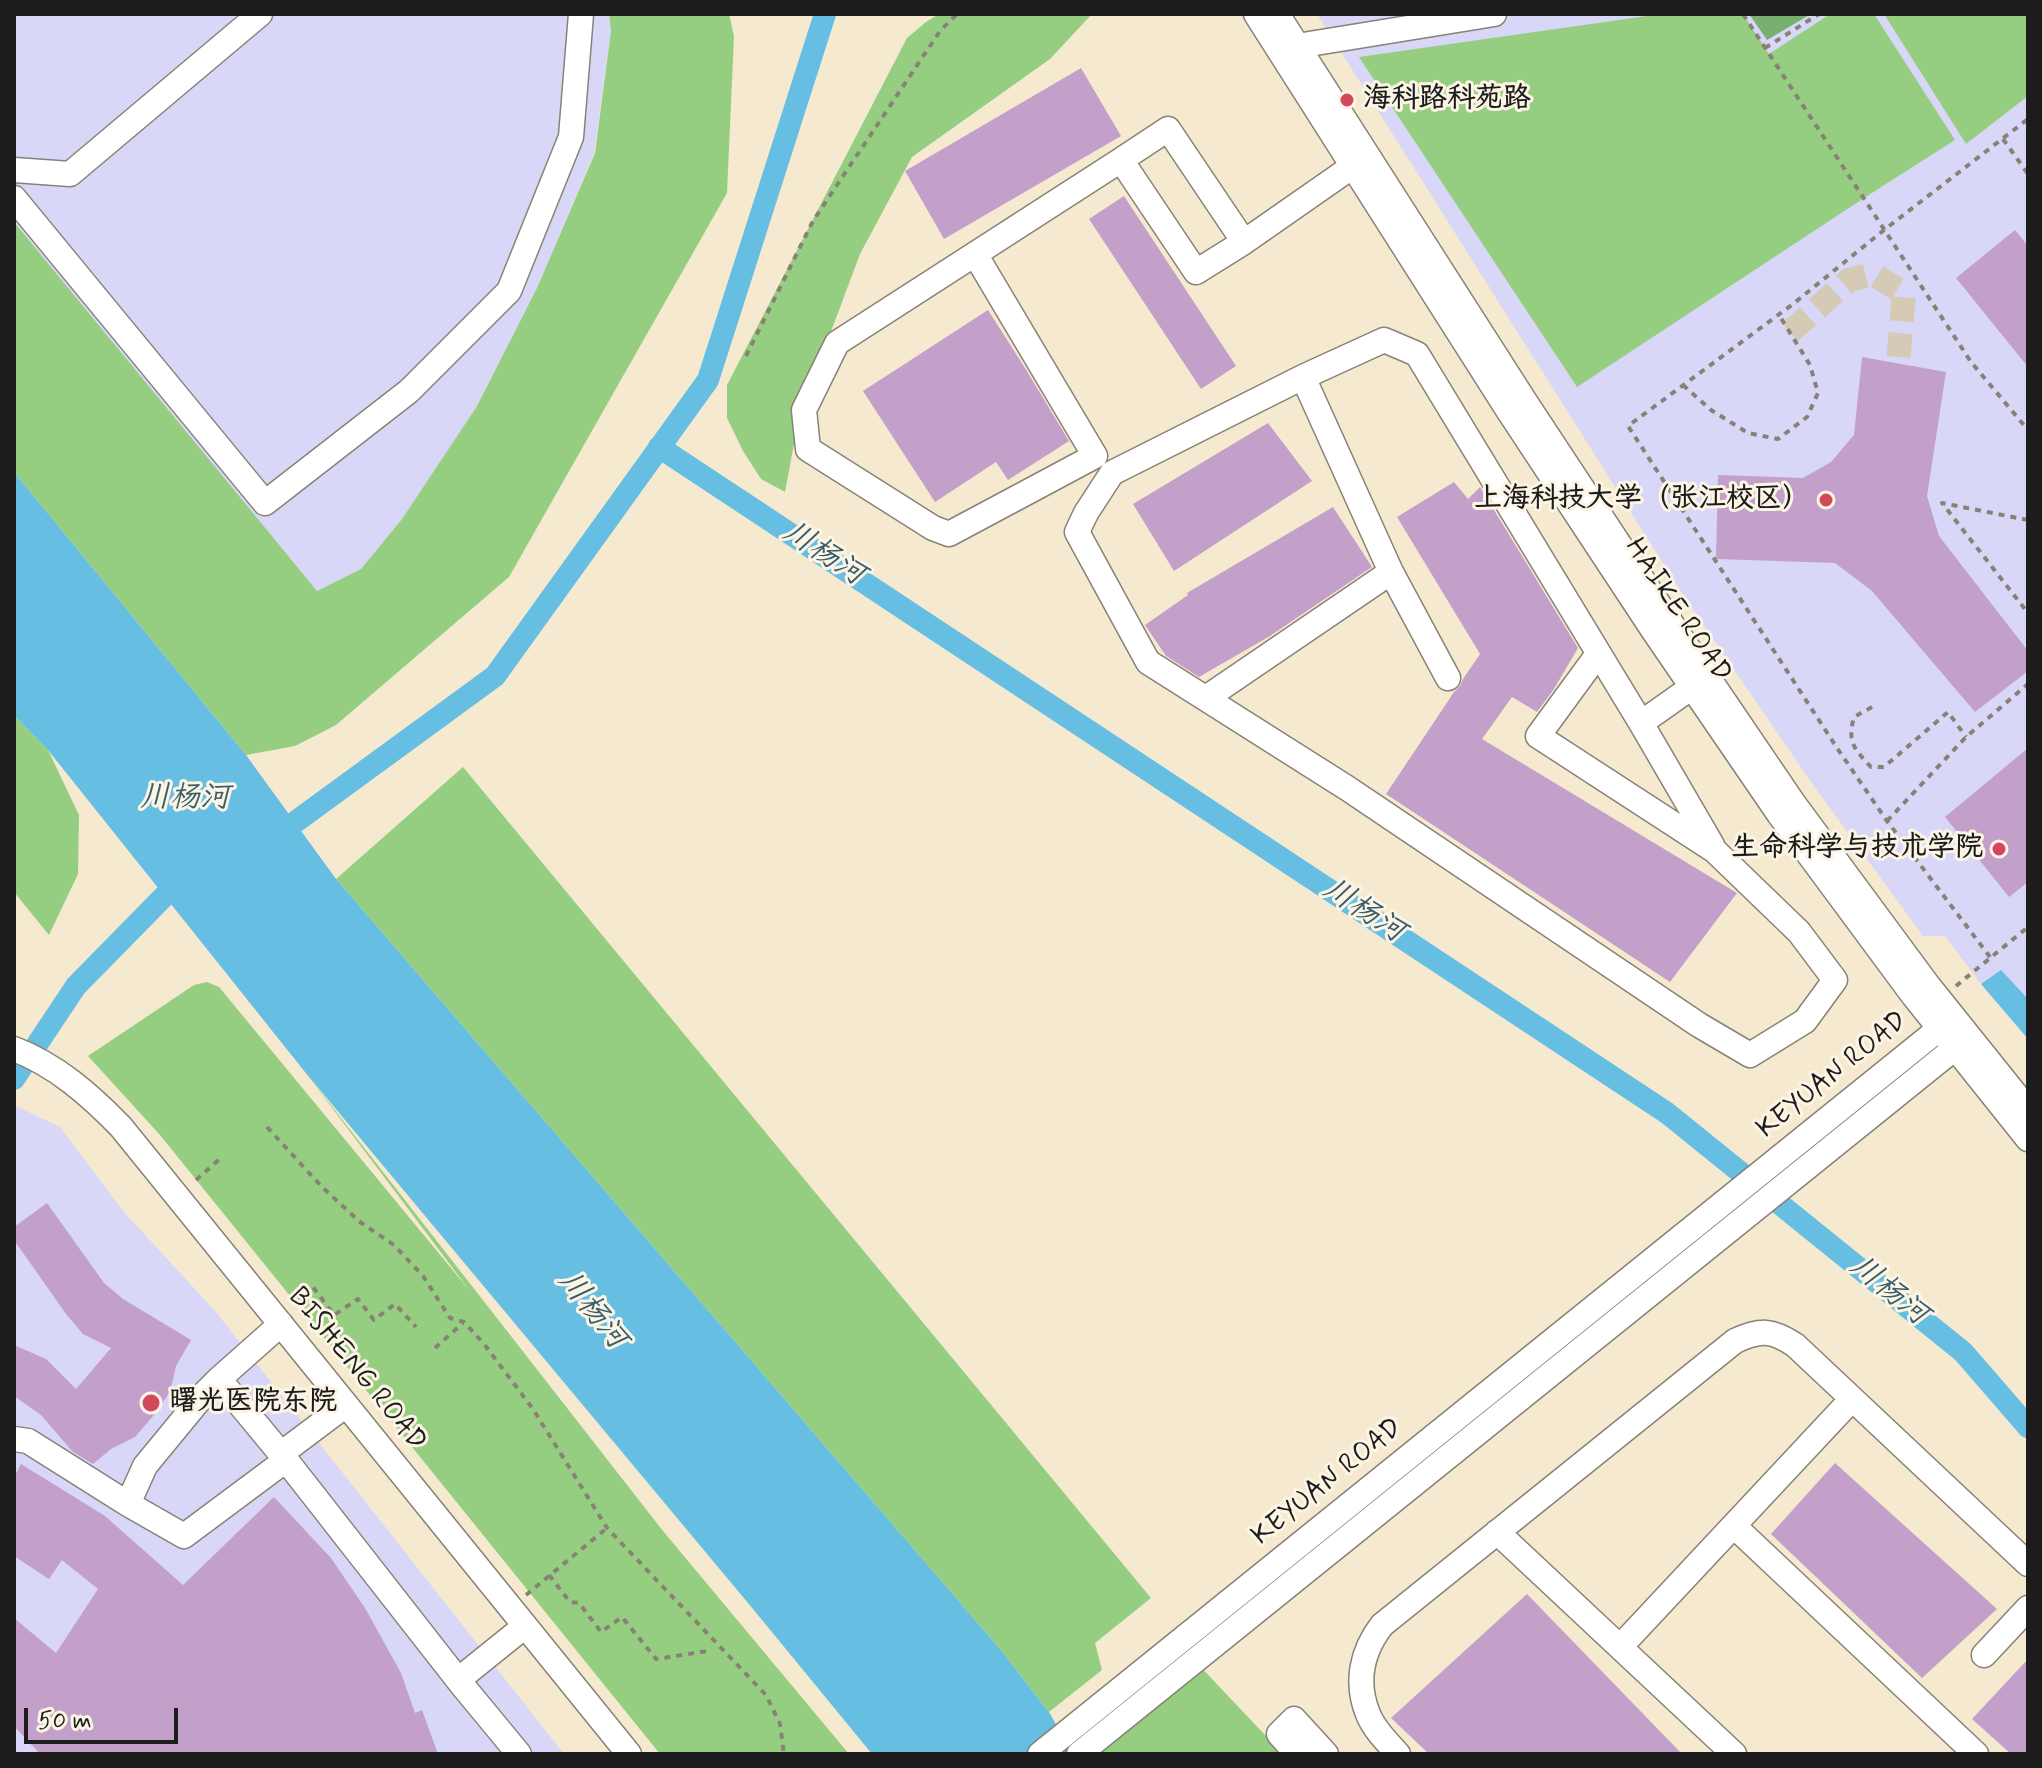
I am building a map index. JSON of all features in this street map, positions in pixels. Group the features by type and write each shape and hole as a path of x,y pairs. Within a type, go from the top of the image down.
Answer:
{"street":[{"path":"14,170 70,174 260,14"},
{"path":"14,198 265,503 409,391 509,291 571,137 581,14"},
{"name":"HAIKE ROAD","path":"1256,14 1517,423 1779,814 1952,1034 2028,1139"},
{"name":"HAIKE ROAD","path":"1277,14 1524,400 1794,804 1940,1000 1952,1034 2028,1110"},
{"path":"1297,46 1355,25 1494,14"},
{"path":"975,254 1095,456 949,534 933,528 808,449 804,410 837,343 1168,129 1244,242"},
{"path":"1121,160 1196,272 1353,166"},
{"path":"1598,654 1538,736 1715,851 1799,932 1835,980 1805,1021 1750,1055 1699,1025 1347,788 1148,662 1077,532 1112,473 1384,340 1417,354 1641,723 1715,851"},
{"path":"1303,377 1391,572 1448,678"},
{"path":"1206,698 1391,572"},
{"path":"1641,723 1692,687"},
{"name":"KEYUAN ROAD","path":"1040,1754 1777,1159 1952,1034"},
{"name":"KEYUAN ROAD","path":"1079,1754 1798,1174 1952,1034"},
{"name":"BISHENG ROAD","path":"14,1049 62,1075 93,1098 121,1127 629,1754"},
{"path":"128,1504 145,1466 205,1393 281,1324"},
{"path":"1398,1754 1378,1731 1363,1697 1361,1677 1364,1657 1382,1625 1735,1341 1749,1334 1763,1332 1779,1335 1795,1345 2028,1564"},
{"path":"219,1379 519,1754"},
{"path":"1620,1647 1852,1399"},
{"path":"14,1439 28,1441 184,1536 346,1405"},
{"path":"1734,1526 1976,1754"},
{"path":"1497,1532 1734,1754"},
{"path":"1984,1655 2028,1608"},
{"path":"458,1680 518,1616"},
{"path":"1297,1754 1279,1734 1294,1719 1326,1754"}],"path":[{"path":"746,356 813,221 940,31 957,14"},
{"path":"1743,14 1971,362 2028,430"},
{"path":"1765,48 1819,14"},
{"path":"1990,957 1887,821 1837,748 1628,426 1779,315 2028,119"},
{"path":"2003,139 2028,174"},
{"path":"1683,385 1711,410 1748,433 1778,439 1807,417 1818,393 1810,365 1779,315"},
{"path":"2028,520 1942,503 2028,613"},
{"path":"1887,821 1966,737 2028,684"},
{"path":"1872,707 1854,717 1849,734 1858,753 1871,767 1884,767 1948,712 1966,737"},
{"path":"1940,1000 2028,927"},
{"path":"267,1127 350,1214 394,1245 423,1276 450,1318 464,1322 484,1344 533,1409 607,1528 766,1695 780,1724 784,1754"},
{"path":"196,1180 222,1157"},
{"path":"295,1302 313,1287 334,1315 358,1299 374,1320 395,1304 416,1327"},
{"path":"435,1348 464,1322"},
{"path":"518,1616 549,1575 607,1528"},
{"path":"549,1575 570,1602 579,1603 601,1632 622,1617 656,1659 708,1651"}],"shaded area":[{"path":"14,14 609,14 611,31 594,153 537,288 477,406 402,519 361,569 317,592 14,222"},
{"name":"上海科技大学（张江校区）","path":"1317,14 2028,14 2028,1039 1945,936 1923,936 1811,782 1685,598"},
{"name":"曙光医院东院","path":"14,1105 60,1127 123,1211 216,1312 564,1754 14,1754"}],"green space":[{"path":"609,14 729,14 734,36 727,193 509,577 336,725 295,746 246,755 14,472 14,222 317,591 361,569 402,519 477,406 537,288 595,153 611,31"},
{"path":"939,14 1092,14 1050,59 912,157 860,254 799,417 785,492 761,479 743,451 727,418 727,385 907,38"},
{"path":"1661,14 1743,14 1769,54 1830,14 1874,14 1955,140 1577,387 1359,57"},
{"path":"1749,14 1811,14 1767,40"},
{"path":"1884,14 2028,14 2028,96 1966,144"},
{"path":"14,715 48,750 79,815 78,874 49,935 14,892"},
{"path":"463,767 1151,1598 1095,1643 1102,1670 1049,1712 1000,1649 336,879"},
{"path":"207,982 219,987 470,1291 305,1072 663,1531 849,1754 660,1754 160,1135 88,1056 194,985"},
{"path":"1195,1661 1283,1754 1079,1754"}],"water":[{"path":"14,472 246,755 336,879 1000,1649 1049,1712 1073,1754 872,1754 305,1072 48,750 14,715"},
{"path":"2001,970 2028,999 2028,1039 1981,984"}],"building":[{"path":"1081,68 1121,136 944,239 905,171"},
{"path":"1124,196 1236,366 1201,389 1089,219"},
{"path":"2015,230 2028,246 2028,367 1956,278"},
{"path":"988,310 1069,441 1008,480 996,462 935,502 863,391"},
{"path":"1862,357 1946,372 1927,496 1939,536 2028,651 2028,671 1975,712 1872,591 1835,563 1716,559 1718,475 1803,478 1831,462 1854,435"},
{"path":"1268,423 1312,481 1174,571 1133,504"},
{"path":"1454,482 1468,499 1480,487 1578,648 1537,712 1512,697 1482,739 1737,893 1670,982 1386,794 1480,654 1397,517"},
{"path":"1333,507 1372,567 1270,636 1199,677 1166,656 1145,625 1187,593"},
{"name":"生命科学与技术学院","path":"2028,748 2028,882 2009,897 1945,817"},
{"path":"47,1203 104,1283 123,1299 191,1340 176,1366 170,1392 154,1415 135,1437 111,1449 93,1464 73,1452 41,1415 14,1396 14,1345 46,1359 76,1389 111,1348 83,1334 14,1240 14,1227"},
{"path":"1835,1463 1997,1609 1922,1678 1771,1534"},
{"path":"21,1464 105,1516 183,1585 274,1497 331,1558 365,1608 401,1673 415,1713 422,1710 438,1754 40,1754 14,1726 14,1618 56,1653 98,1589 62,1560 49,1579 14,1556 14,1477"},
{"path":"1527,1594 1682,1754 1429,1754 1391,1718"},
{"path":"2028,1659 2028,1754 2011,1754 1972,1719"}],"waterway":[{"path":"272,839 495,676 708,380 825,14"},
{"name":"川杨河","path":"659,447 1667,1113 1963,1352 2028,1427"},
{"path":"14,1079 76,986 184,876"}],"tunnel":[{"path":"1790,332 1849,280 1873,274 1904,293 1898,363"}],"place":[{"name":"海科路科苑路","path":"1347,100"},
{"name":"上海科技大学（张江校区）","path":"1826,500"},
{"name":"生命科学与技术学院","path":"1999,849"},
{"name":"曙光医院东院","path":"151,1403"}]}
